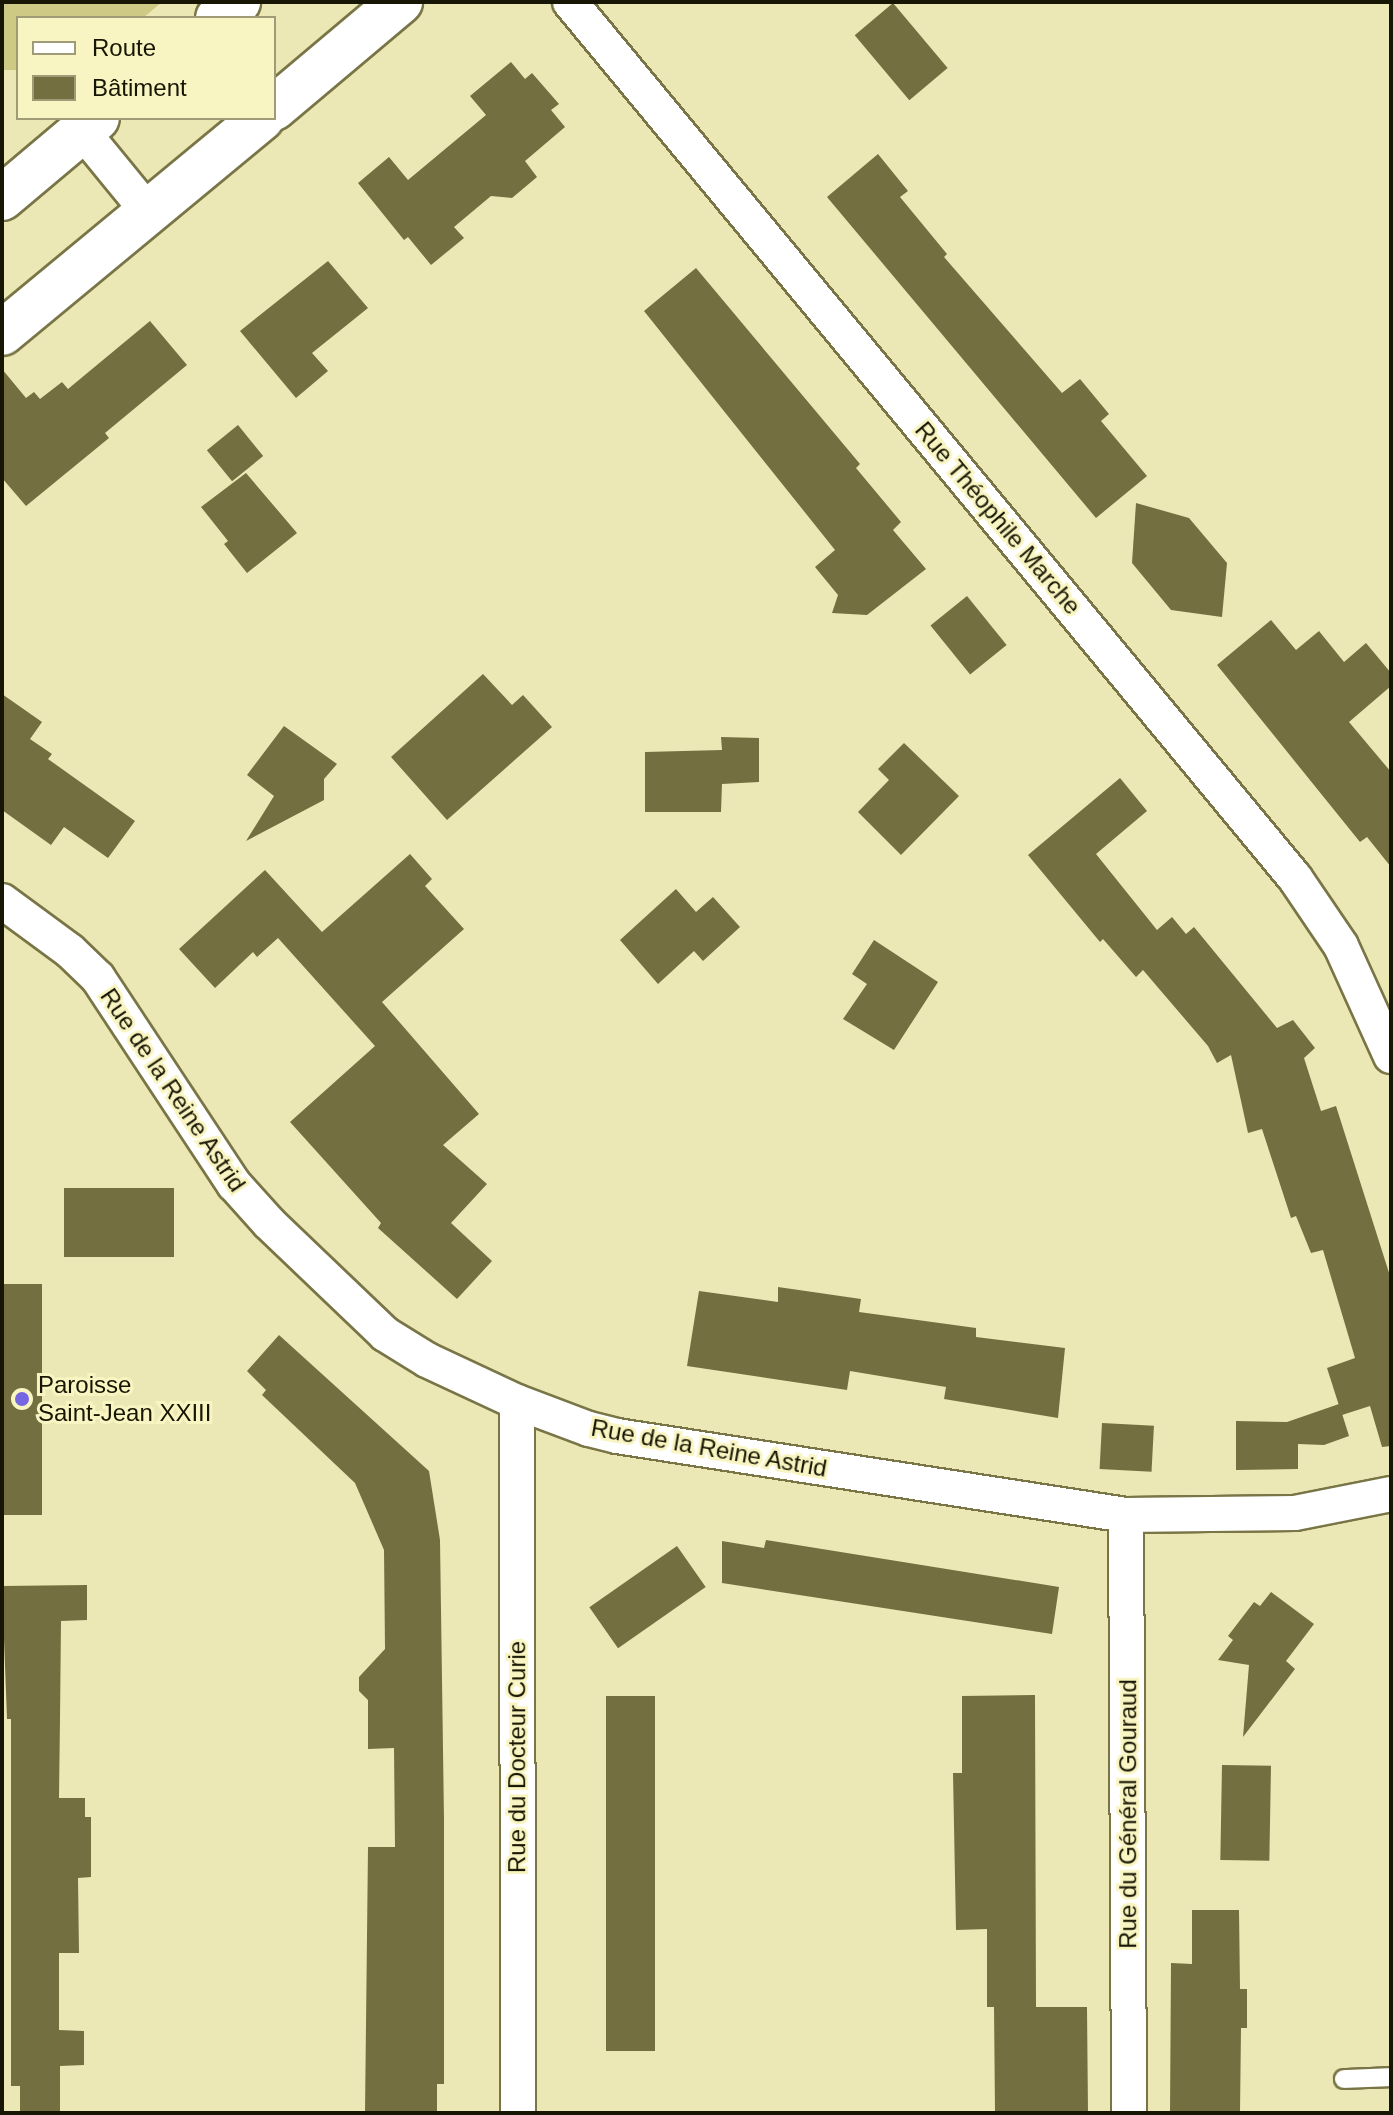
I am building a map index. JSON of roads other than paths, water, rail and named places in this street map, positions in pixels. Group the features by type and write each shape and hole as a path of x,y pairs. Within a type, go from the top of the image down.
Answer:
{"main road":[{"path":"220,16 238,2"},
{"path":"276,106 400,2"},
{"path":"2,333 260,120"},
{"path":"2,198 89,124"}],"street":[{"name":"Rue Théophile Marche","path":"570,2 1295,878 1341,946 1391,1056"},
{"path":"89,124 149,213"},
{"name":"Rue de la Reine Astrid","path":"2,901 70,951 98,978 234,1184 269,1223 385,1334 427,1360 517,1402 617,1436 1126,1515 1295,1513 1391,1494"},
{"name":"Rue du Docteur Curie","path":"517,1402 518,2113"},
{"name":"Rue du Général Gouraud","path":"1126,1515 1129,2113"}],"lane":[{"path":"1344,2079 1391,2077"}],"place":[{"name":"Paroisse Saint-Jean XXIII","path":"22,1399"}]}
